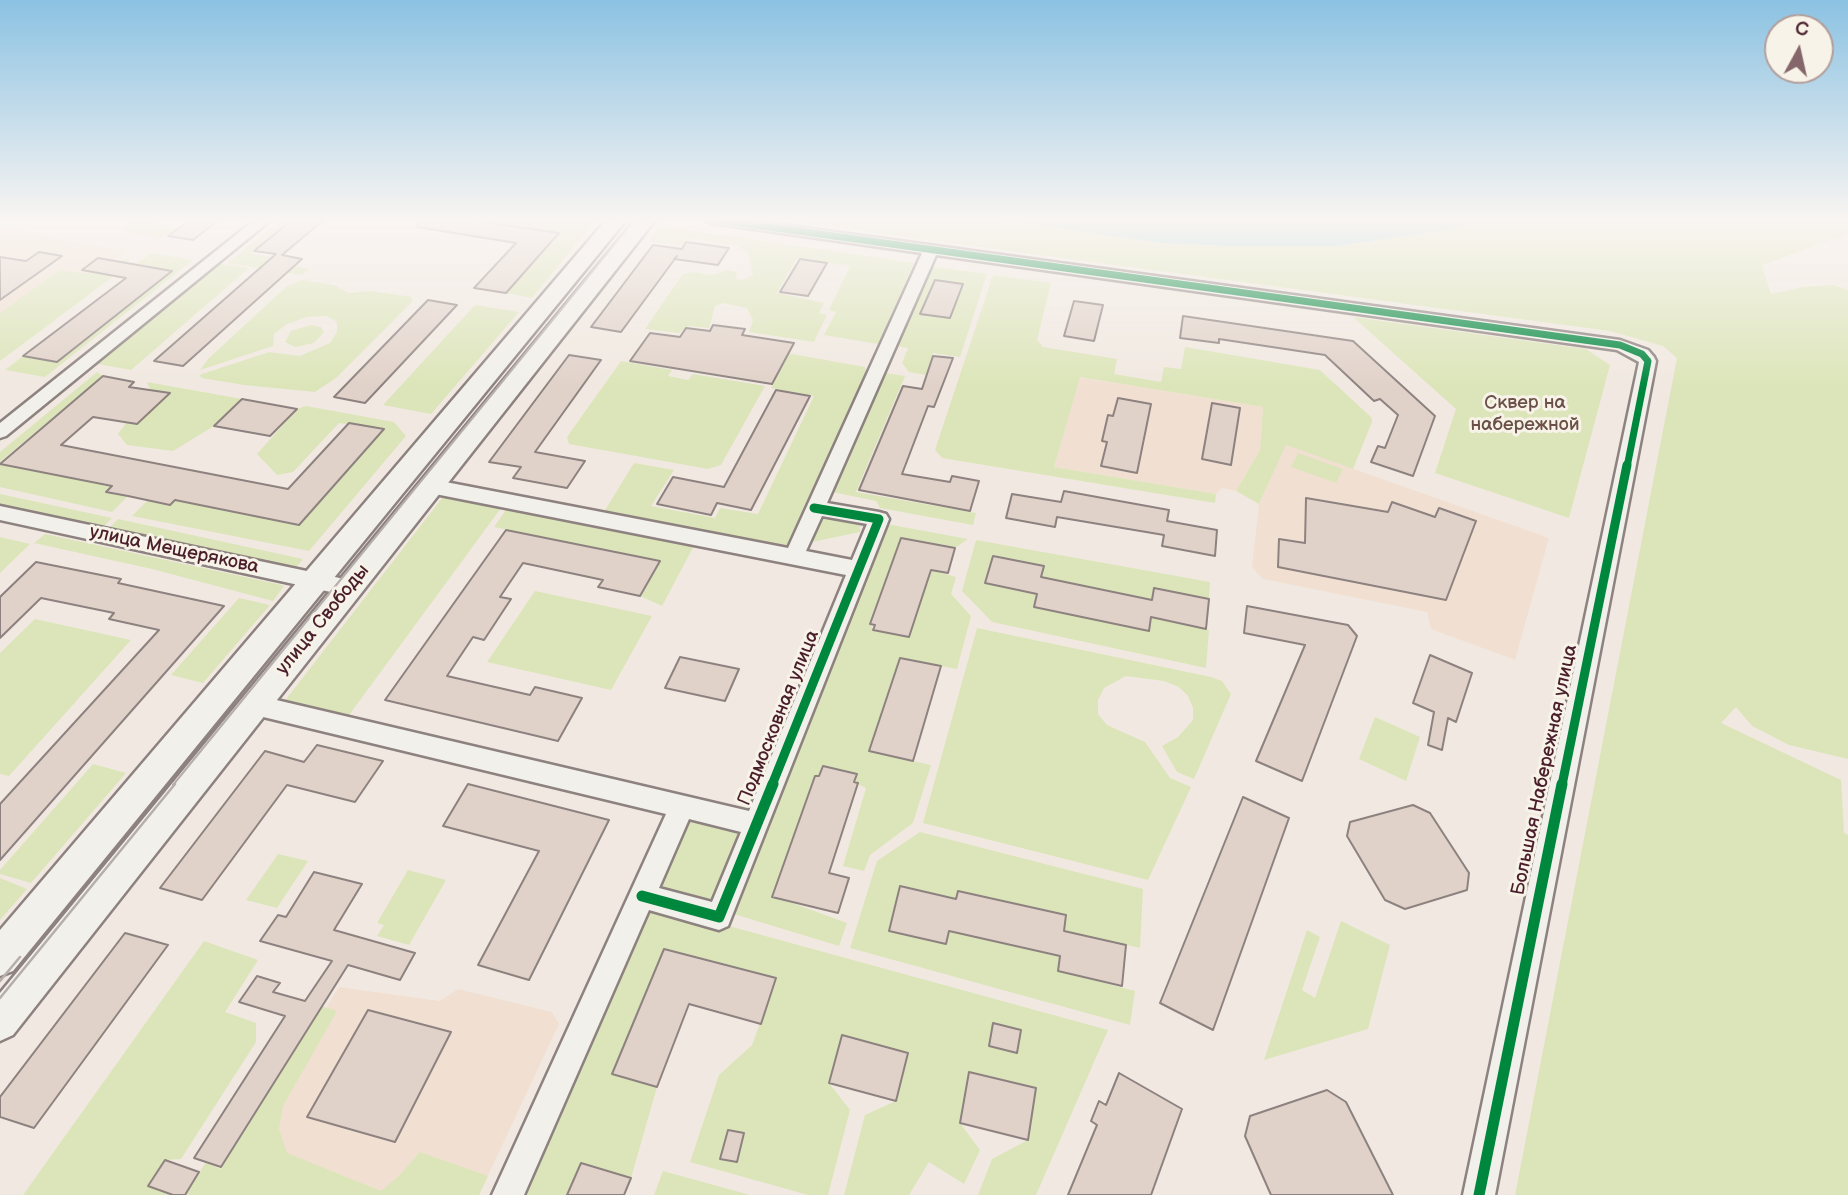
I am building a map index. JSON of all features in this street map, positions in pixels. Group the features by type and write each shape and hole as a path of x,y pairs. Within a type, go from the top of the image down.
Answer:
{"main road":[{"name":"улица Свободы","path":"0,958 571,275"},
{"name":"улица Свободы","path":"0,1022 601,275"}],"street":[{"path":"0,432 196,275"},
{"path":"794,556 919,275"},
{"name":"Большая Набережная улица","path":"1116,275 1620,345 1642,354 1648,361 1574,713 1479,1195"},
{"path":"430,486 858,569"},
{"name":"Подмосковная улица","path":"642,896 719,917 879,519 814,508"},
{"name":"улица Мещерякова","path":"0,513 349,588"},
{"name":"Подмосковная улица","path":"255,705 755,824"},
{"path":"508,1195 682,807"}],"shaded area":[{"path":"0,275 96,275 89,280 0,330"},
{"path":"1079,377 1263,407 1260,450 1236,491 1222,488 1216,494 1054,467"},
{"path":"1286,445 1549,538 1515,660 1431,629 1427,612 1263,579 1252,567 1259,504"},
{"path":"339,987 440,1001 458,989 552,1012 559,1024 479,1195 187,1195 224,1170"}],"green space":[{"path":"53,275 116,275 0,361 0,313"},
{"path":"164,275 174,275 45,377 5,370 23,356"},
{"path":"195,275 241,275 131,370 87,362"},
{"path":"522,275 551,275 532,298 506,293"},
{"path":"682,275 737,275 736,279 743,280 753,275 787,275 777,293 824,303 819,313 827,315 814,342 749,332 753,320 747,308 723,303 715,306 709,328 688,326 679,333 645,329"},
{"path":"846,275 909,275 878,344 824,335 836,312 829,310"},
{"path":"924,275 987,275 960,357 933,353 926,375 909,372 902,363 908,348 892,345"},
{"path":"993,275 1051,283 1037,340 1043,347 1117,359 1114,374 1161,382 1164,367 1181,369 1185,347 1320,370 1372,418 1353,469 1286,445 1259,504 1236,491 1260,450 1263,407 1080,377 1054,467 1216,494 1215,503 942,458 935,450"},
{"path":"1188,275 1765,275 1771,294 1803,287 1834,285 1848,290 1848,759 1789,745 1752,726 1736,707 1721,723 1841,780 1844,833 1848,835 1848,1195 1515,1195 1677,358 1663,346 1610,331"},
{"path":"302,280 334,285 349,293 370,291 412,297 412,302 337,377 315,392 244,385 202,378 199,375 269,352 300,356 330,343 337,332 337,322 327,316 307,317 287,324 274,334 273,346 200,370 208,359 287,286"},
{"path":"475,305 519,312 431,414 383,405"},
{"name":"Сквер на набережной","path":"1353,317 1586,349 1610,365 1569,518 1435,473 1456,409"},
{"path":"310,325 321,327 324,332 314,343 295,347 285,342 291,331"},
{"path":"741,345 865,367 866,374 786,551 602,515 634,463 674,470 651,506 715,518 720,508 758,514 814,396 771,388 781,366"},
{"path":"621,361 672,370 668,376 688,380 693,374 765,386 721,465 708,469 569,444 567,437"},
{"path":"97,372 103,376 0,462 0,452"},
{"path":"878,372 905,376 856,492 976,513 973,525 880,508 876,501 827,491"},
{"path":"147,382 242,399 214,426 173,451 127,445 118,434 150,390"},
{"path":"306,406 394,422 406,436 309,551 132,516 148,500 170,505 175,500 299,525 383,430 339,423 293,472 277,475 257,454 297,409"},
{"path":"1298,453 1343,469 1336,483 1291,467"},
{"path":"0,464 112,486 107,492 128,496 112,512 0,487"},
{"path":"446,493 504,504 344,722 280,707"},
{"path":"0,494 112,518 98,532 0,511"},
{"path":"510,504 697,540 662,606 640,596 659,561 494,527"},
{"path":"823,515 856,522 860,525 860,532 812,542"},
{"path":"118,519 303,559 291,573 104,533"},
{"path":"881,523 968,539 955,548 901,538 870,624 873,630 904,636 931,570 956,577 951,594 971,616 957,669 900,658 870,751 931,765 913,823 870,855 864,871 843,866 866,788 854,782 856,774 823,767 819,776 815,776 773,896 847,923 839,946 727,912"},
{"path":"45,534 284,586 273,601 152,569 34,543"},
{"path":"0,537 30,544 0,573"},
{"path":"976,540 1210,582 1209,599 1155,588 1152,600 1041,577 1043,566 994,556 985,583 1037,594 1034,607 1149,630 1151,617 1209,630 1206,668 992,622 962,591"},
{"path":"535,591 652,616 611,690 487,662"},
{"path":"239,598 270,605 203,683 171,675"},
{"path":"35,619 131,640 9,776 0,774 0,653"},
{"path":"977,628 1211,677 1222,681 1231,694 1194,779 1177,772 1162,746 1178,737 1193,720 1193,708 1188,696 1179,687 1164,681 1126,676 1104,688 1098,700 1098,714 1107,725 1145,742 1170,778 1191,787 1148,880 923,823"},
{"path":"1375,717 1420,737 1406,781 1359,759"},
{"path":"93,764 126,773 31,883 0,874 0,870"},
{"path":"684,812 748,827 715,910 650,891"},
{"path":"920,832 1143,889 1140,948 1064,931 1066,915 958,891 956,899 900,886 889,931 946,944 949,931 1060,956 1059,971 1135,991 1130,1025 850,948 877,861"},
{"path":"278,854 308,861 277,908 246,900"},
{"path":"408,870 446,880 409,945 377,936 384,925 377,923"},
{"path":"0,878 27,889 0,920"},
{"path":"645,903 1108,1030 1036,1195 978,1195 992,1159 1028,1140 1036,1088 970,1072 960,1123 980,1150 964,1184 929,1162 909,1195 844,1195 865,1115 896,1101 908,1053 843,1035 829,1083 850,1110 828,1195 808,1195 690,1162 719,1075 752,1045 776,979 665,949 613,1074 657,1087 631,1178 581,1163 567,1195 515,1195"},
{"path":"1341,921 1390,945 1368,1029 1264,1060 1307,930 1320,937 1302,990 1315,998"},
{"path":"204,941 258,960 225,1012 256,1023 256,1042 181,1159 165,1160 148,1186 173,1195 23,1195"},
{"path":"321,1006 337,1011 283,1106 279,1129 287,1153 381,1191 400,1175 420,1152 488,1176 479,1195 185,1195 206,1162 220,1169"},
{"path":"663,1171 750,1195 654,1195"}],"building":[{"path":"0,275 36,275 0,300"},
{"path":"108,275 167,275 57,362 23,356 126,278"},
{"path":"252,275 284,275 183,366 154,361"},
{"path":"486,275 522,275 506,293 474,288"},
{"path":"630,275 663,275 621,332 591,327"},
{"path":"790,275 820,275 808,296 780,292"},
{"path":"935,280 963,284 950,318 920,314"},
{"path":"428,300 457,305 365,403 334,397"},
{"path":"1074,301 1103,305 1094,341 1064,336"},
{"path":"1183,316 1353,341 1435,416 1413,476 1371,462 1378,446 1385,448 1398,415 1380,399 1374,401 1325,355 1219,339 1219,343 1180,338"},
{"path":"713,325 745,329 742,335 794,343 772,384 630,361 650,333 680,337 686,328 710,331"},
{"path":"569,355 601,360 535,452 585,461 567,488 513,478 521,467 489,462"},
{"path":"933,356 953,358 934,407 928,406 902,474 950,482 952,476 979,481 970,511 859,490 903,386 922,389"},
{"path":"103,376 134,382 129,387 170,393 137,424 93,417 61,445 288,489 349,423 384,429 299,525 175,500 170,505 106,492 112,486 0,464"},
{"path":"776,390 810,396 751,510 717,503 711,515 657,504 673,477 724,487"},
{"path":"1118,398 1151,404 1137,473 1101,466 1107,442 1102,441 1108,415 1113,416"},
{"path":"242,399 297,409 270,436 214,426"},
{"path":"1212,403 1240,408 1231,465 1202,459"},
{"path":"1064,491 1169,510 1167,521 1217,530 1215,556 1162,546 1164,535 1057,517 1055,527 1006,518 1012,494 1061,502"},
{"path":"1306,498 1388,512 1392,502 1435,517 1439,508 1476,521 1446,600 1278,567 1279,539 1305,543"},
{"path":"506,530 660,561 640,596 598,587 603,580 523,563 500,597 511,599 484,640 473,637 447,676 530,695 535,687 582,698 558,741 385,700"},
{"path":"901,538 955,548 948,573 931,570 909,637 873,630 875,625 870,624"},
{"path":"993,556 1044,566 1041,577 1152,600 1154,588 1209,599 1206,629 1151,617 1149,631 1034,607 1037,594 985,583"},
{"path":"36,562 121,579 118,583 224,606 0,860 0,804 159,630 109,619 114,613 41,598 0,638 0,597"},
{"path":"1247,606 1348,625 1357,636 1302,781 1256,761 1305,645 1244,633"},
{"path":"1430,655 1472,673 1456,722 1448,718 1442,750 1428,745 1434,712 1413,703"},
{"path":"680,657 739,669 725,701 665,688"},
{"path":"900,658 941,666 913,761 869,751"},
{"path":"317,745 383,761 355,802 287,785 202,900 160,888 265,751 304,762"},
{"path":"823,766 857,774 854,782 858,783 829,873 849,878 838,913 772,897 815,776 819,776"},
{"path":"468,784 609,820 529,980 478,965 539,851 443,826"},
{"path":"1243,797 1289,818 1213,1030 1160,1003"},
{"path":"1413,805 1430,813 1469,873 1467,890 1405,909 1385,900 1347,836 1350,822"},
{"path":"314,872 362,884 334,930 415,953 400,980 348,965 221,1167 194,1158 285,1016 239,1002 257,976 280,983 273,992 305,1001 332,961 260,941 278,915 286,917"},
{"path":"900,886 956,899 958,891 1066,915 1064,931 1126,945 1122,986 1058,971 1060,956 949,931 946,944 889,931"},
{"path":"125,933 168,945 34,1128 0,1117 0,1097"},
{"path":"664,949 776,978 761,1024 689,1004 657,1087 612,1074"},
{"path":"368,1010 451,1032 395,1142 307,1117"},
{"path":"993,1023 1021,1030 1017,1053 989,1046"},
{"path":"842,1035 908,1053 896,1101 829,1083"},
{"path":"969,1072 1036,1088 1028,1140 960,1123"},
{"path":"1119,1073 1182,1109 1151,1195 1068,1195 1097,1125 1091,1121 1099,1101 1106,1105"},
{"path":"1327,1090 1346,1102 1393,1195 1271,1195 1245,1136 1250,1116"},
{"path":"728,1130 744,1133 737,1162 720,1159"},
{"path":"165,1160 199,1172 185,1195 173,1195 148,1186"},
{"path":"581,1163 631,1178 624,1195 567,1195"}],"tram line":[{"path":"173,785 589,275"},
{"path":"0,998 175,784"},
{"path":"0,981 20,957"}],"cycle path":[{"path":"1113,275 1620,345 1642,354 1648,361 1479,1195"},
{"path":"642,896 719,917 879,519 814,508"}]}
